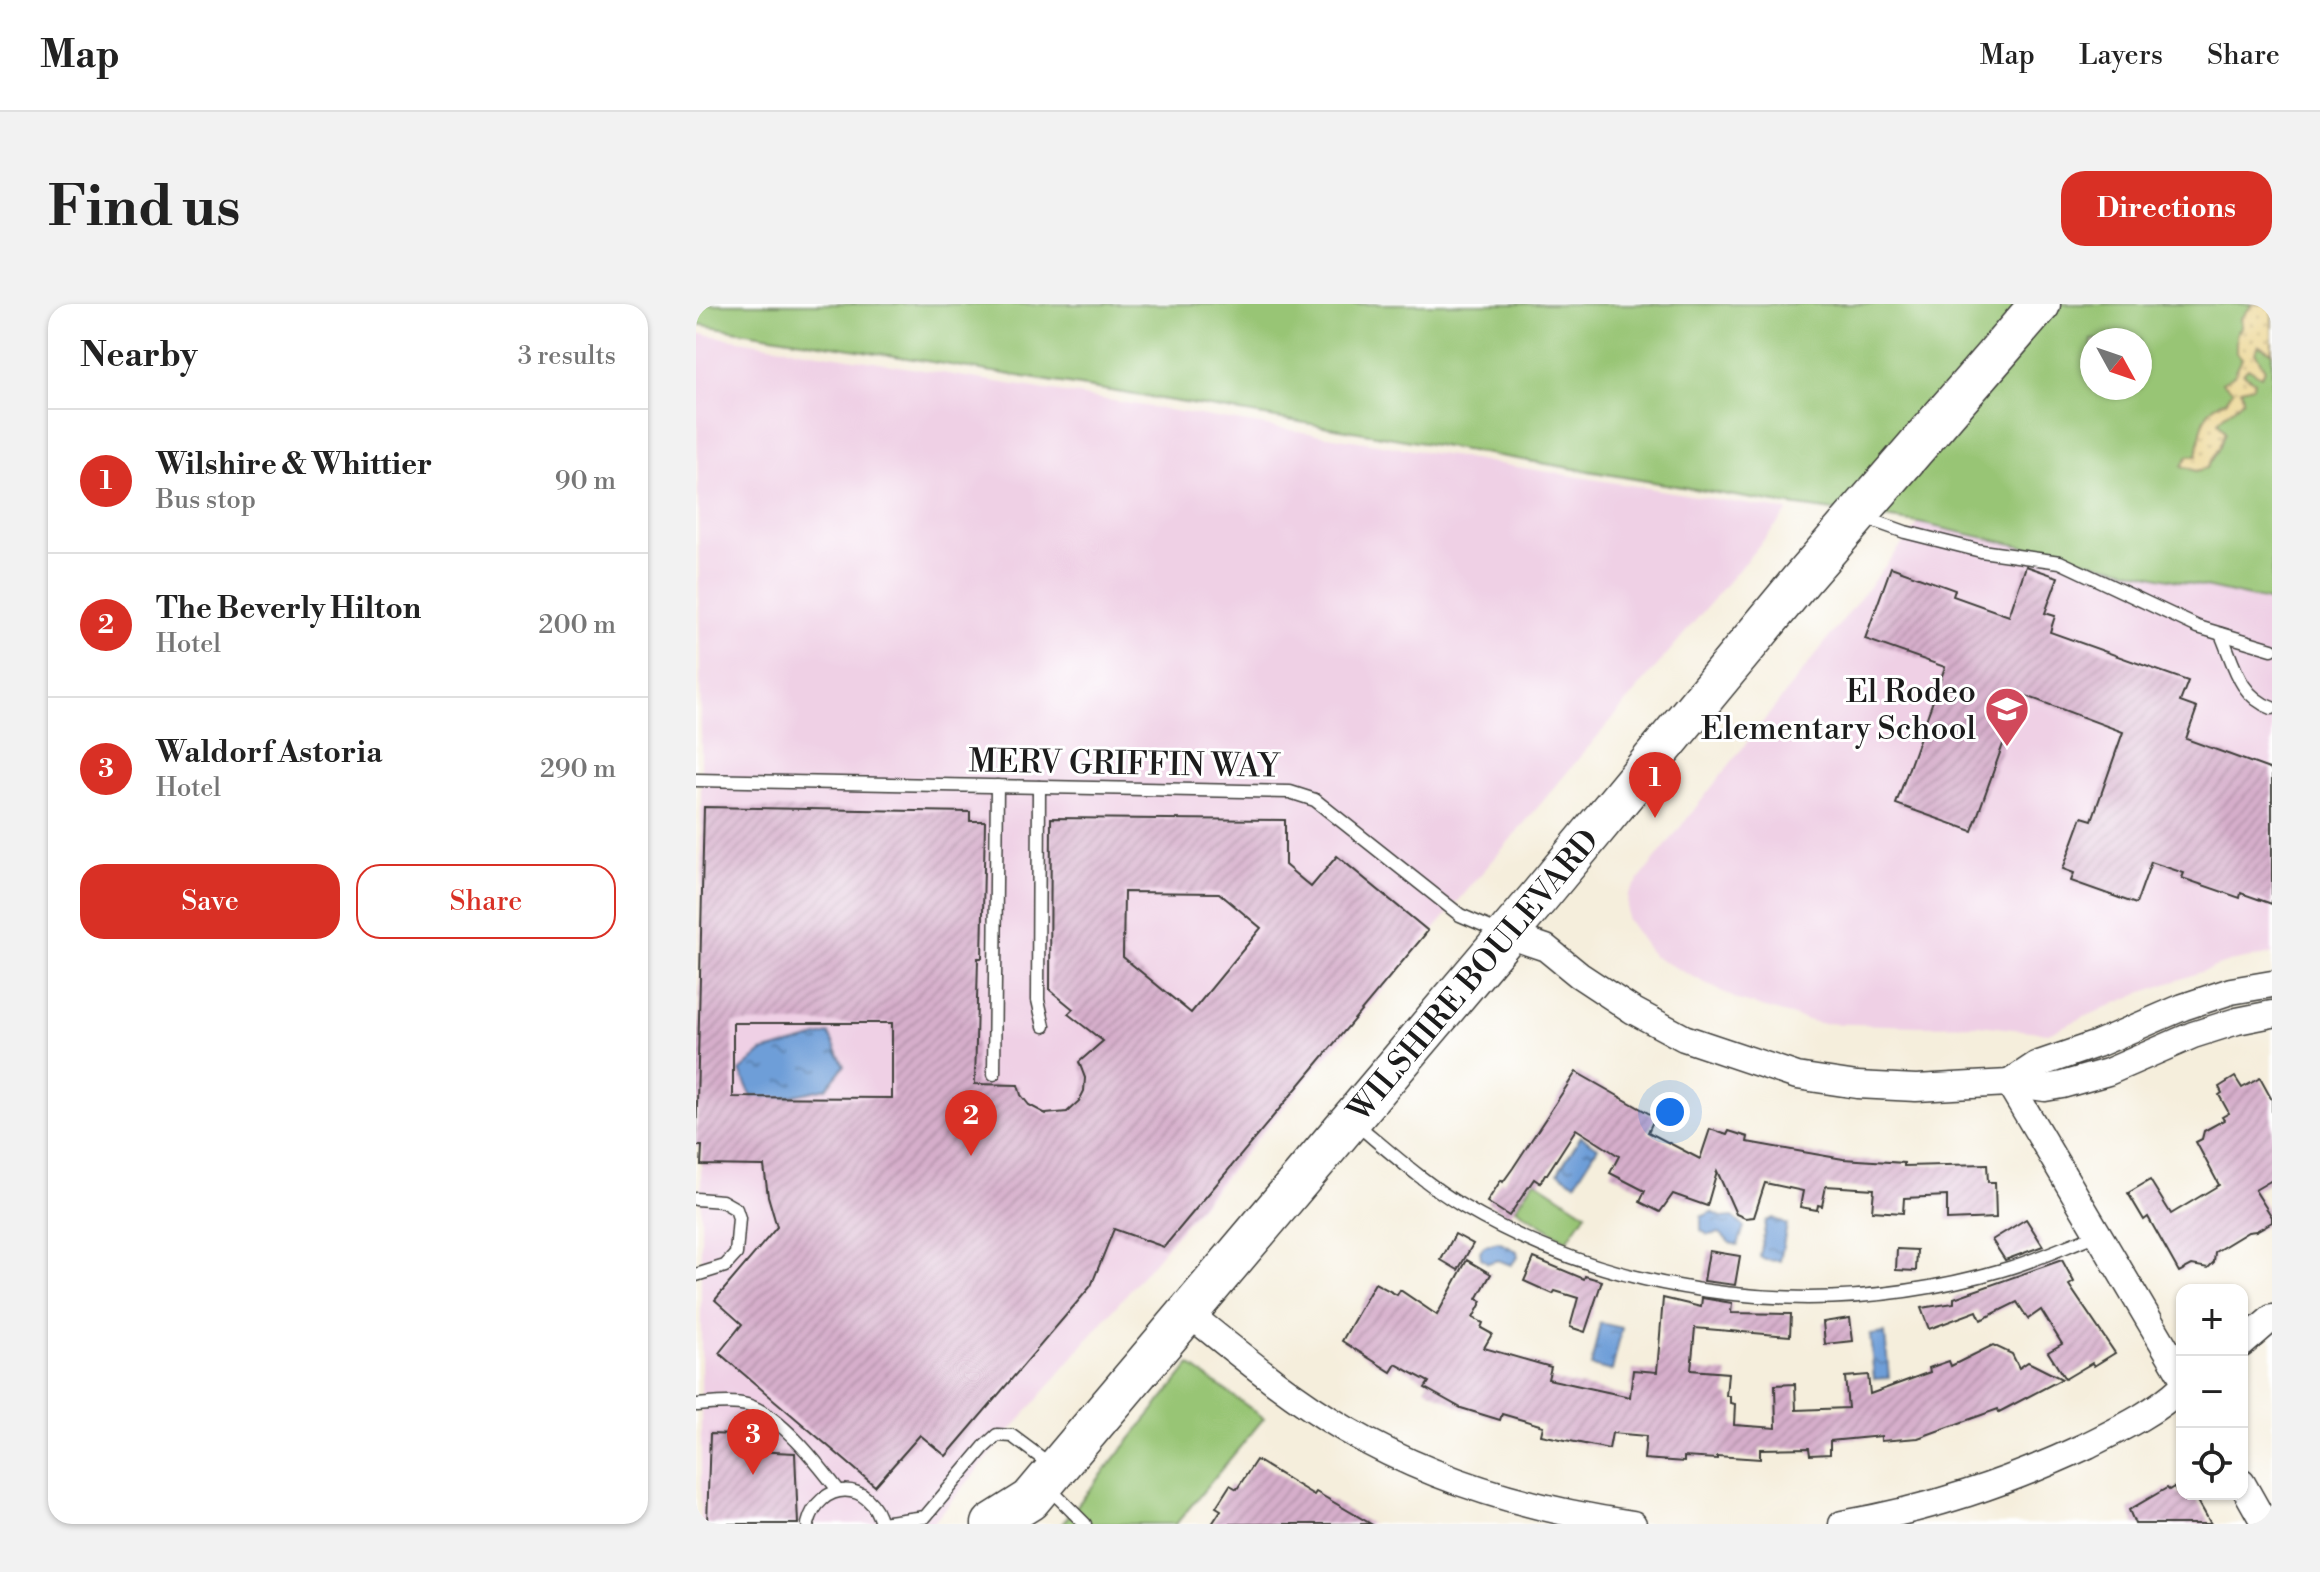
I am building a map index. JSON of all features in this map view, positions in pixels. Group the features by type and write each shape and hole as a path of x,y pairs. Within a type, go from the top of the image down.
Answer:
{"main road":[{"name":"WILSHIRE BOULEVARD","path":"992,1524 1038,1494 1857,515 2040,304"}],"street":[{"path":"1505,934 1546,948 1579,975 1632,1010 1684,1038 1797,1076 1857,1085 1916,1088 2009,1083 2045,1088 2066,1085 2108,1072 2207,1030 2272,1014"},
{"path":"2009,1083 2036,1065 2097,1044 2183,1007 2231,991 2272,984"},
{"path":"2009,1083 2176,1366"},
{"path":"1188,1313 1302,1402 1392,1454 1490,1493 1603,1520 1633,1524"},
{"path":"2248,1339 2272,1318"},
{"path":"1842,1524 1902,1514 2016,1477 2131,1424 2176,1392"},
{"path":"2248,1494 2265,1524"}],"lane":[{"path":"1857,515 1905,532 1981,551 2060,562 2198,627 2272,649"},
{"path":"2221,634 2244,690 2256,702 2272,708"},
{"name":"MERV GRIFFIN WAY","path":"696,780 1290,792 1315,800 1460,915 1505,934"},
{"path":"994,1074 997,786"},
{"path":"1039,787 1038,1000 1044,1026"},
{"path":"1352,1120 1422,1178 1462,1206 1501,1227 1586,1262 1688,1289 1795,1297 1901,1291 2003,1270 2098,1234"},
{"path":"696,1199 722,1201 736,1209 739,1218 736,1254 725,1266 696,1275"},
{"path":"696,1405 745,1404 761,1411 810,1453 838,1490"},
{"path":"808,1524 817,1502 838,1490 862,1494 878,1512 881,1524 925,1517 997,1435 1012,1436 1038,1494 1085,1524"}],"shaded area":[{"path":"696,333 1788,511 932,1524 701,1524 701,745"},
{"name":"El Rodeo Elementary School","path":"1919,523 2272,602 2272,954 2229,962 2135,995 2048,1033 1979,1025 1818,1023 1738,1000 1653,956 1626,918 1628,894"}],"green space":[{"path":"697,304 2272,304 2272,602 1919,523 1776,503 696,324"},
{"path":"1535,1180 1586,1213 1567,1241 1516,1208"},
{"path":"1190,1365 1264,1418 1176,1524 1062,1524"}],"sand":[{"path":"2253,304 2272,304 2272,352 2259,345 2255,352 2265,370 2261,376 2248,368 2243,373 2255,381 2253,386 2241,389 2243,399 2218,422 2225,432 2207,468 2196,471 2182,466 2188,456 2197,456 2207,414 2218,403 2226,401 2233,390 2222,382 2234,375 2242,358 2236,353 2236,334 2242,327 2241,318"}],"water":[{"path":"829,1034 844,1066 826,1088 755,1104 740,1071 762,1052"},
{"path":"1581,1136 1598,1147 1575,1183 1558,1172"},
{"path":"1712,1212 1723,1218 1733,1217 1744,1227 1738,1245 1730,1243 1720,1233 1708,1235 1701,1230 1701,1217"},
{"path":"1773,1218 1787,1225 1780,1261 1760,1257 1766,1221"},
{"path":"1498,1242 1517,1251 1518,1257 1511,1265 1498,1260 1488,1263 1481,1258 1480,1251 1484,1246"},
{"path":"1600,1323 1622,1328 1612,1371 1591,1366"},
{"path":"1885,1333 1889,1378 1874,1379 1870,1335"}],"building":[{"path":"2026,566 2058,577 2045,613 2055,616 2050,632 2188,681 2180,702 2197,708 2186,739 2272,770 2272,904 2241,893 2240,898 2182,878 2184,873 2151,862 2136,904 2071,881 2074,873 2063,869 2082,817 2092,820 2123,732 2021,694 1972,831 1896,804 1945,667 1865,639 1891,567 1955,590 1953,596 2009,616"},
{"path":"704,807 970,812 970,821 985,821 975,1084 1018,1085 1029,1105 1046,1114 1067,1112 1079,1101 1085,1078 1079,1062 1103,1041 1068,1014 1073,1009 1050,990 1051,818 1285,820 1285,865 1311,887 1337,856 1428,931 1164,1247 1114,1229 1091,1286 946,1456 920,1435 875,1486 719,1353 742,1324 715,1300 777,1227 764,1166 701,1165 702,1146 696,1146","holes":["1124,892 1219,893 1261,928 1191,1013 1123,957","733,1023 892,1023 892,1098 733,1097"]},
{"path":"1576,1072 1655,1117 1648,1132 1700,1159 1710,1129 1748,1137 1747,1142 1843,1159 1904,1163 1904,1166 1987,1164 1988,1182 1995,1182 1996,1218 1947,1220 1947,1196 1904,1198 1903,1213 1872,1211 1874,1189 1826,1186 1822,1206 1818,1205 1817,1210 1800,1207 1803,1191 1765,1183 1754,1217 1745,1218 1736,1214 1717,1171 1707,1206 1673,1194 1660,1212 1640,1202 1645,1191 1610,1173 1619,1156 1576,1129 1547,1174 1540,1183 1534,1179 1509,1216 1487,1202"},
{"path":"2235,1077 2242,1088 2260,1078 2272,1100 2272,1180 2255,1190 2272,1222 2215,1252 2214,1262 2208,1268 2192,1265 2179,1272 2148,1217 2144,1220 2128,1193 2150,1180 2171,1214 2219,1185 2196,1142 2202,1139 2204,1131 2224,1120 2222,1117 2229,1113 2219,1095 2222,1093 2219,1087"},
{"path":"2026,1219 2043,1246 2005,1260 1992,1240"},
{"path":"1455,1234 1473,1244 1458,1270 1441,1260"},
{"path":"1897,1249 1917,1250 1916,1271 1896,1270"},
{"path":"1709,1251 1740,1256 1735,1285 1704,1281"},
{"path":"1534,1258 1584,1279 1585,1276 1602,1281 1585,1332 1570,1327 1578,1298 1555,1291 1553,1294 1524,1281"},
{"path":"1467,1260 1491,1274 1477,1299 1482,1301 1473,1318 1483,1323 1481,1328 1492,1334 1484,1348 1551,1367 1548,1379 1630,1397 1633,1370 1657,1372 1663,1298 1701,1307 1702,1298 1732,1303 1731,1313 1791,1314 1790,1336 1695,1328 1691,1370 1728,1373 1726,1396 1730,1396 1730,1403 1735,1404 1734,1425 1776,1428 1775,1385 1795,1384 1796,1410 1848,1408 1845,1377 1868,1375 1870,1394 1930,1372 1929,1368 1949,1361 1951,1366 1993,1345 2012,1354 2019,1368 2028,1362 2062,1379 1999,1412 1998,1409 1918,1438 1881,1441 1881,1436 1830,1441 1830,1454 1810,1455 1809,1448 1760,1449 1760,1459 1684,1457 1684,1462 1644,1459 1646,1436 1612,1433 1609,1449 1541,1435 1543,1426 1502,1414 1500,1420 1461,1408 1425,1388 1429,1382 1396,1364 1391,1372 1342,1341 1375,1283 1397,1295 1400,1290 1437,1315"},
{"path":"2062,1260 2074,1282 2069,1285 2115,1353 2094,1366 2092,1363 2065,1379 2048,1352 2062,1344 2041,1310 2028,1319 2017,1302 1981,1320 1977,1311 1929,1329 1921,1308 1954,1303 1954,1298"},
{"path":"1850,1318 1853,1341 1825,1344 1823,1322"},
{"path":"710,1434 734,1435 735,1450 795,1453 798,1524 707,1524"},
{"path":"1256,1460 1371,1524 1212,1524 1221,1510 1216,1507 1230,1485 1237,1489"},
{"path":"2174,1487 2176,1500 2197,1500 2211,1524 2135,1524 2129,1510 2167,1488"}],"place":[{"name":"El Rodeo Elementary School","path":"2007,748"},
{"name":"Wilshire & Whittier","path":"1655,818"},
{"name":"The Beverly Hilton","path":"971,1156"},
{"name":"Waldorf Astoria","path":"753,1475"}]}
